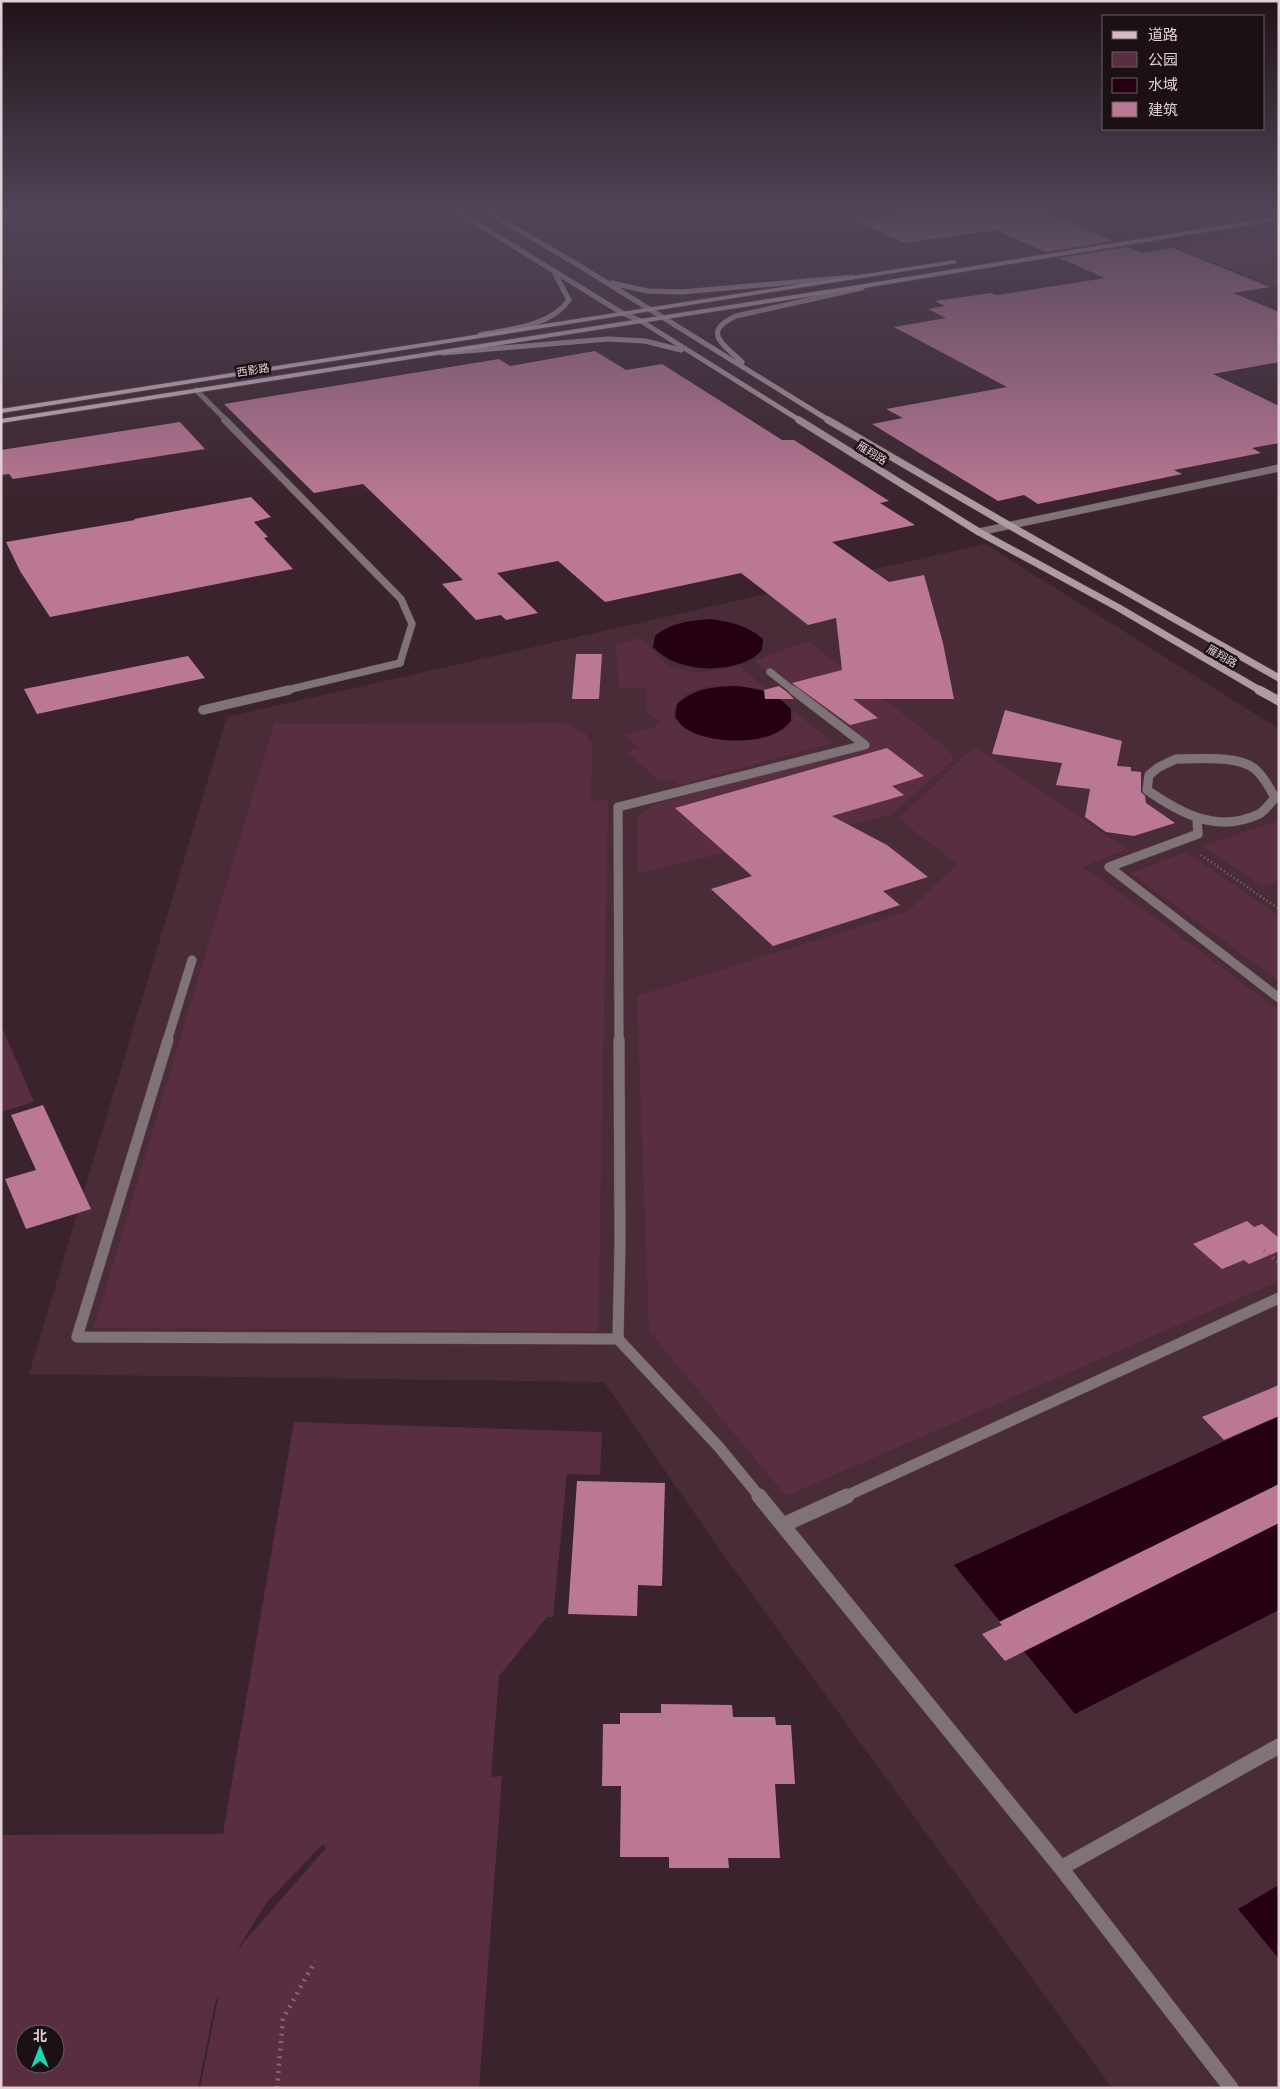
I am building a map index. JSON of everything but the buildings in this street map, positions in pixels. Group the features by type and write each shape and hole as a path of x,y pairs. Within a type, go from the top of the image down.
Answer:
{"main road":[{"path":"474,336 541,320 560,310"},
{"name":"雁翔路","path":"618,310 641,321 979,532 1119,608 1279,700"},
{"name":"西影路","path":"1,411 638,310"},
{"name":"雁翔路","path":"650,310 891,458 1279,678"},
{"name":"西影路","path":"1,421 704,310"},
{"path":"759,378 719,339 716,330 720,323 760,310"},
{"path":"442,353 522,348 601,339 662,345 697,356"}],"street":[{"path":"196,390 401,599 412,624 400,663 203,710"},
{"path":"979,532 1279,468"},
{"path":"770,672 865,745 618,807 620,1233 618,1339 718,1446 1062,1868 1230,2088"},
{"path":"1176,759 1234,761 1251,766 1266,781 1275,798 1260,814 1232,822 1197,819 1170,806 1147,790 1148,775 1176,759"},
{"path":"1197,819 1198,834 1109,867 1279,998"},
{"path":"192,960 77,1337 618,1339"},
{"path":"782,1525 1279,1298"},
{"path":"1062,1868 1279,1746"}],"path":[{"path":"1180,841 1279,910"},
{"path":"1264,1251 1279,1263"},
{"path":"277,2088 283,2019 315,1961"}],"shaded area":[{"path":"985,544 1279,729 1279,2088 1112,2088 722,1553 604,1382 29,1374 227,717"}],"green space":[{"path":"640,638 669,667 700,673 739,666 769,691 743,686 712,686 698,689 686,695 677,703 673,716 685,728 702,736 723,740 744,741 764,738 781,732 791,723 792,710 833,743 680,785 672,778 660,782 627,752 638,748 624,735 654,727 660,722 647,712 647,688 619,688 616,646"},
{"path":"808,641 947,748 954,759 891,815 638,873 637,818 652,805 860,747 754,661"},
{"path":"564,723 585,733 592,744 591,801 608,800 598,1331 94,1328 274,724"},
{"path":"974,747 1127,849 1082,867 1152,915 1279,1011 1279,1281 786,1496 649,1331 637,996 907,912 957,864 899,819"},
{"path":"1279,820 1279,881 1262,887 1204,846"},
{"path":"1186,852 1279,916 1279,981 1131,873"},
{"path":"1,1025 34,1102 1,1112"},
{"path":"294,1422 602,1432 600,1475 567,1474 553,1617 547,1617 499,1676 491,1777 502,1776 479,2088 200,2088 219,1993 215,2004 198,2088 1,2088 1,1835 223,1834","holes":["323,1844 326,1848 237,1950 267,1902"]}],"water":[{"path":"711,619 732,623 751,630 763,639 762,650 753,658 737,664 725,667 698,668 673,661 653,647 655,636 661,631 674,625"},
{"path":"736,686 766,692 778,698 791,709 791,721 770,736 758,739 732,740 706,737 694,733 684,727 675,717 677,704 691,695 704,689"},
{"path":"1279,1416 1279,1610 1075,1714 954,1565"},
{"path":"1279,1885 1279,1959 1238,1909"}]}
